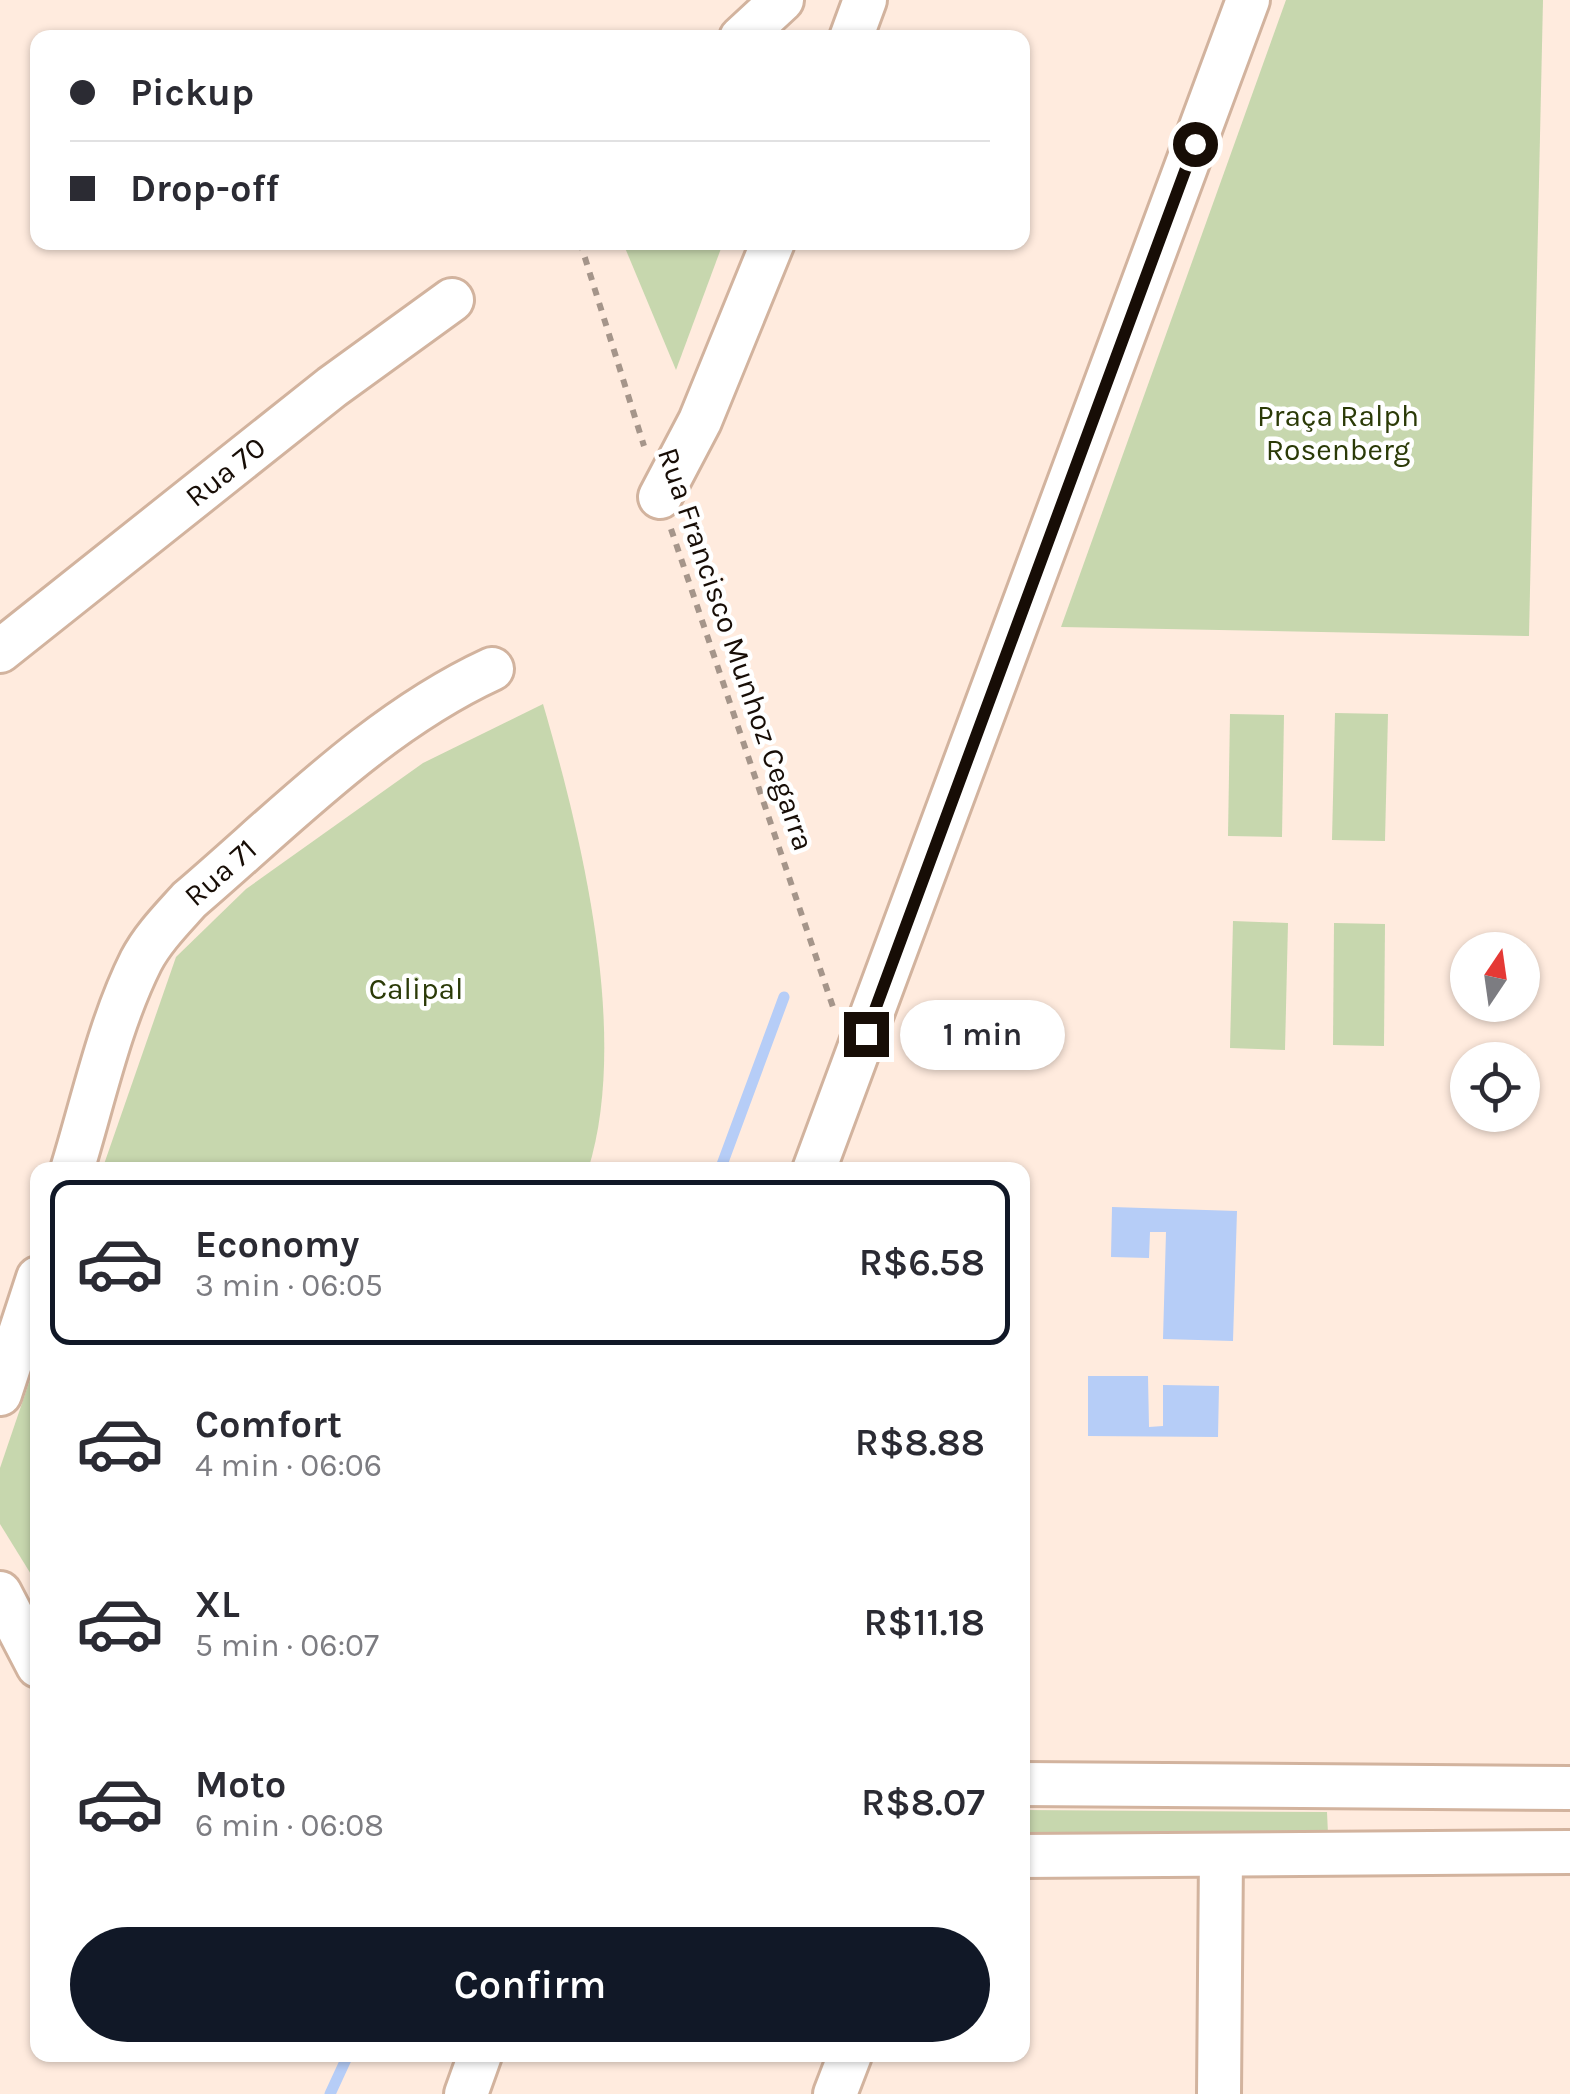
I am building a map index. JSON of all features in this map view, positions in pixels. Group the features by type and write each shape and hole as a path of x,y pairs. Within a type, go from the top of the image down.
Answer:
{"street":[{"path":"750,30 782,0"},
{"path":"854,30 865,0"},
{"path":"817,1162 1248,0"},
{"path":"660,496 700,421 771,250"},
{"name":"Rua 70","path":"0,651 332,387 452,300"},
{"name":"Rua 71","path":"75,1162 126,1000 142,960 162,929 190,900 400,722 440,693 492,669"},
{"path":"0,1394 30,1302"},
{"path":"0,1593 30,1651"},
{"path":"1030,1784 1570,1788"},
{"path":"1403,1789 1403,1853"},
{"path":"1030,1856 1570,1852"},
{"path":"1219,2094 1222,1855"},
{"path":"466,2094 477,2062"},
{"path":"835,2094 847,2062"}],"path":[{"name":"Rua Francisco Munhoz Cegarra","path":"583,250 660,496 853,1068"}],"green space":[{"name":"Praça Ralph Rosenberg","path":"1286,0 1543,0 1529,636 1061,627"},
{"path":"626,250 720,250 676,370"},
{"name":"Calipal","path":"543,704 585,875 603,999 600,1117 590,1162 105,1162 176,957 246,889 423,763"},
{"path":"1335,713 1388,714 1385,841 1332,840"},
{"path":"1230,714 1284,715 1282,837 1228,836"},
{"path":"1233,921 1288,923 1285,1050 1230,1048"},
{"path":"1334,923 1385,924 1384,1046 1333,1045"},
{"path":"30,1380 30,1573 0,1524 0,1468"},
{"path":"1030,1810 1327,1812 1328,1834 1030,1833"}],"water":[{"path":"1112,1207 1237,1211 1233,1341 1163,1339 1166,1232 1150,1232 1149,1258 1111,1257"},
{"path":"1088,1376 1148,1376 1149,1427 1163,1426 1163,1385 1219,1386 1218,1437 1088,1436"}],"waterway":[{"path":"723,1162 784,997"},
{"path":"330,2094 345,2062"}],"route":[{"path":"866,1034 1195,144"}]}
